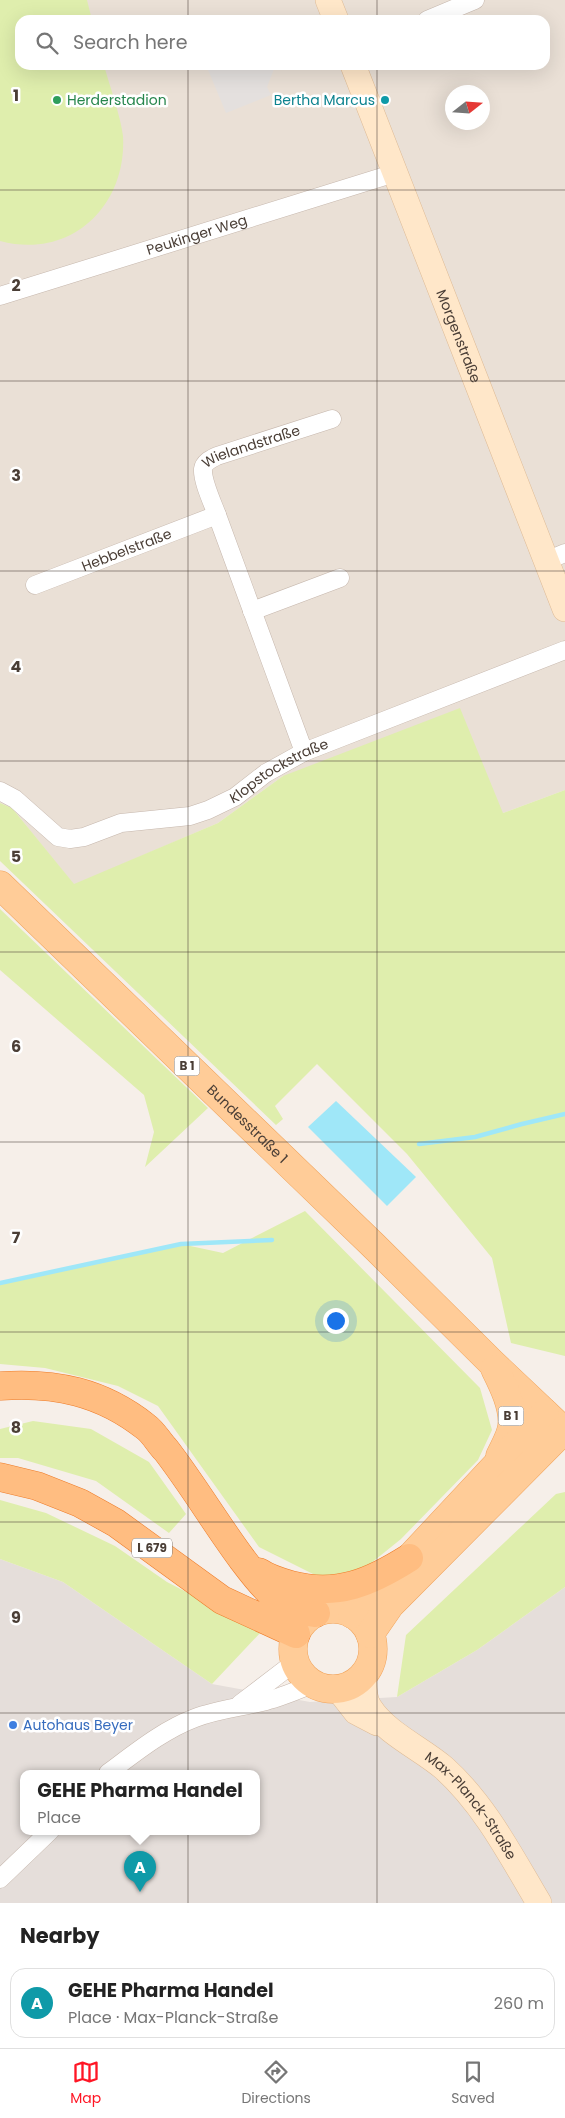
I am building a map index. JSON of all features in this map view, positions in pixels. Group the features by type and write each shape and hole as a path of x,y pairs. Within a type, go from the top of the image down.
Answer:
{"highway":[{"path":"0,1386 31,1384 64,1388 108,1401 147,1428 179,1467 214,1522 274,1597 295,1609 316,1612"},
{"name":"L 679","path":"0,1477 37,1486 80,1503 116,1522 222,1600 296,1634"},
{"path":"247,1565 267,1578 305,1588 327,1590 353,1586 375,1578 409,1558"}],"main road":[{"path":"328,0 334,15"},
{"name":"Morgenstraße","path":"355,70 395,173 556,557 565,609"},
{"name":"Bundesstraße 1","path":"0,885 492,1363"},
{"name":"B 1","path":"492,1363 558,1425"},
{"name":"B 1","path":"492,1363 511,1411 512,1426 494,1468"},
{"path":"352,1614 375,1595 494,1468 558,1425"},
{"path":"370,1634 390,1605 558,1425"},
{"path":"334,1609 352,1614 363,1622 370,1634 373,1648 371,1662 364,1675 353,1684 326,1687 302,1675 295,1662 293,1643 296,1634 304,1622 316,1612 334,1609"},
{"name":"Max-Planck-Straße","path":"364,1675 365,1697 369,1708 386,1726 445,1769 474,1800 539,1903"},
{"name":"Max-Planck-Straße","path":"326,1687 356,1712 371,1721 386,1726"}],"street":[{"path":"439,15 475,0"},
{"name":"Peukinger Weg","path":"0,296 395,173"},
{"name":"Wielandstraße","path":"304,752 217,516 204,478 203,468 208,461 217,456 332,419"},
{"name":"Hebbelstraße","path":"35,585 217,516"},
{"path":"252,611 340,578"},
{"name":"Klopstockstraße","path":"0,791 15,799 58,837 70,839 84,837 121,823 190,816 235,797 266,774 304,752 565,650"},
{"path":"238,1706 295,1662"},
{"path":"112,1770 171,1730 195,1718 238,1706 326,1687"},
{"path":"0,1879 46,1835"}],"shaded area":[{"path":"0,0 565,0 565,790 503,813 283,776 218,823 74,885 12,808 0,803"},
{"path":"208,70 274,70 267,87 271,95 226,113"},
{"path":"0,1559 63,1582 212,1684 310,1702 397,1697 477,1650 565,1587 565,1903 0,1903"}],"green space":[{"name":"Herderstadion","path":"0,0 87,0 91,15 15,15 15,70 105,70 123,136 122,161 115,185 105,205 90,222 71,235 50,242 26,245 0,241"},
{"path":"460,708 503,813 565,790 565,1356 511,1343 492,1258 407,1154 317,1064 275,1106 283,1119 276,1125 0,861 0,803 12,808 74,884 218,823 283,776"},
{"path":"0,909 208,1108 145,1167 154,1132 144,1095 0,970"},
{"path":"305,1211 480,1388 492,1430 478,1460 401,1539 365,1568 323,1579 259,1547 158,1406 118,1386 45,1368 0,1364 0,1283 181,1244 223,1253"},
{"path":"33,1421 91,1429 149,1462 186,1514 169,1533 96,1481 18,1458 0,1458 0,1429"},
{"path":"565,1492 565,1587 477,1650 397,1697 406,1635 556,1494"},
{"path":"0,1500 46,1513 115,1546 167,1582 262,1631 212,1684 63,1582 0,1559"}],"water":[{"path":"336,1101 416,1177 387,1206 308,1127"}],"waterway":[{"path":"419,1144 475,1137 565,1114"},
{"path":"0,1283 181,1244 272,1240"}],"place":[{"name":"Herderstadion","path":"57,100"},
{"name":"Bertha Marcus","path":"385,100"},
{"name":"Autohaus Beyer","path":"13,1725"},
{"name":"GEHE Pharma Handel","path":"140,1892"}]}
